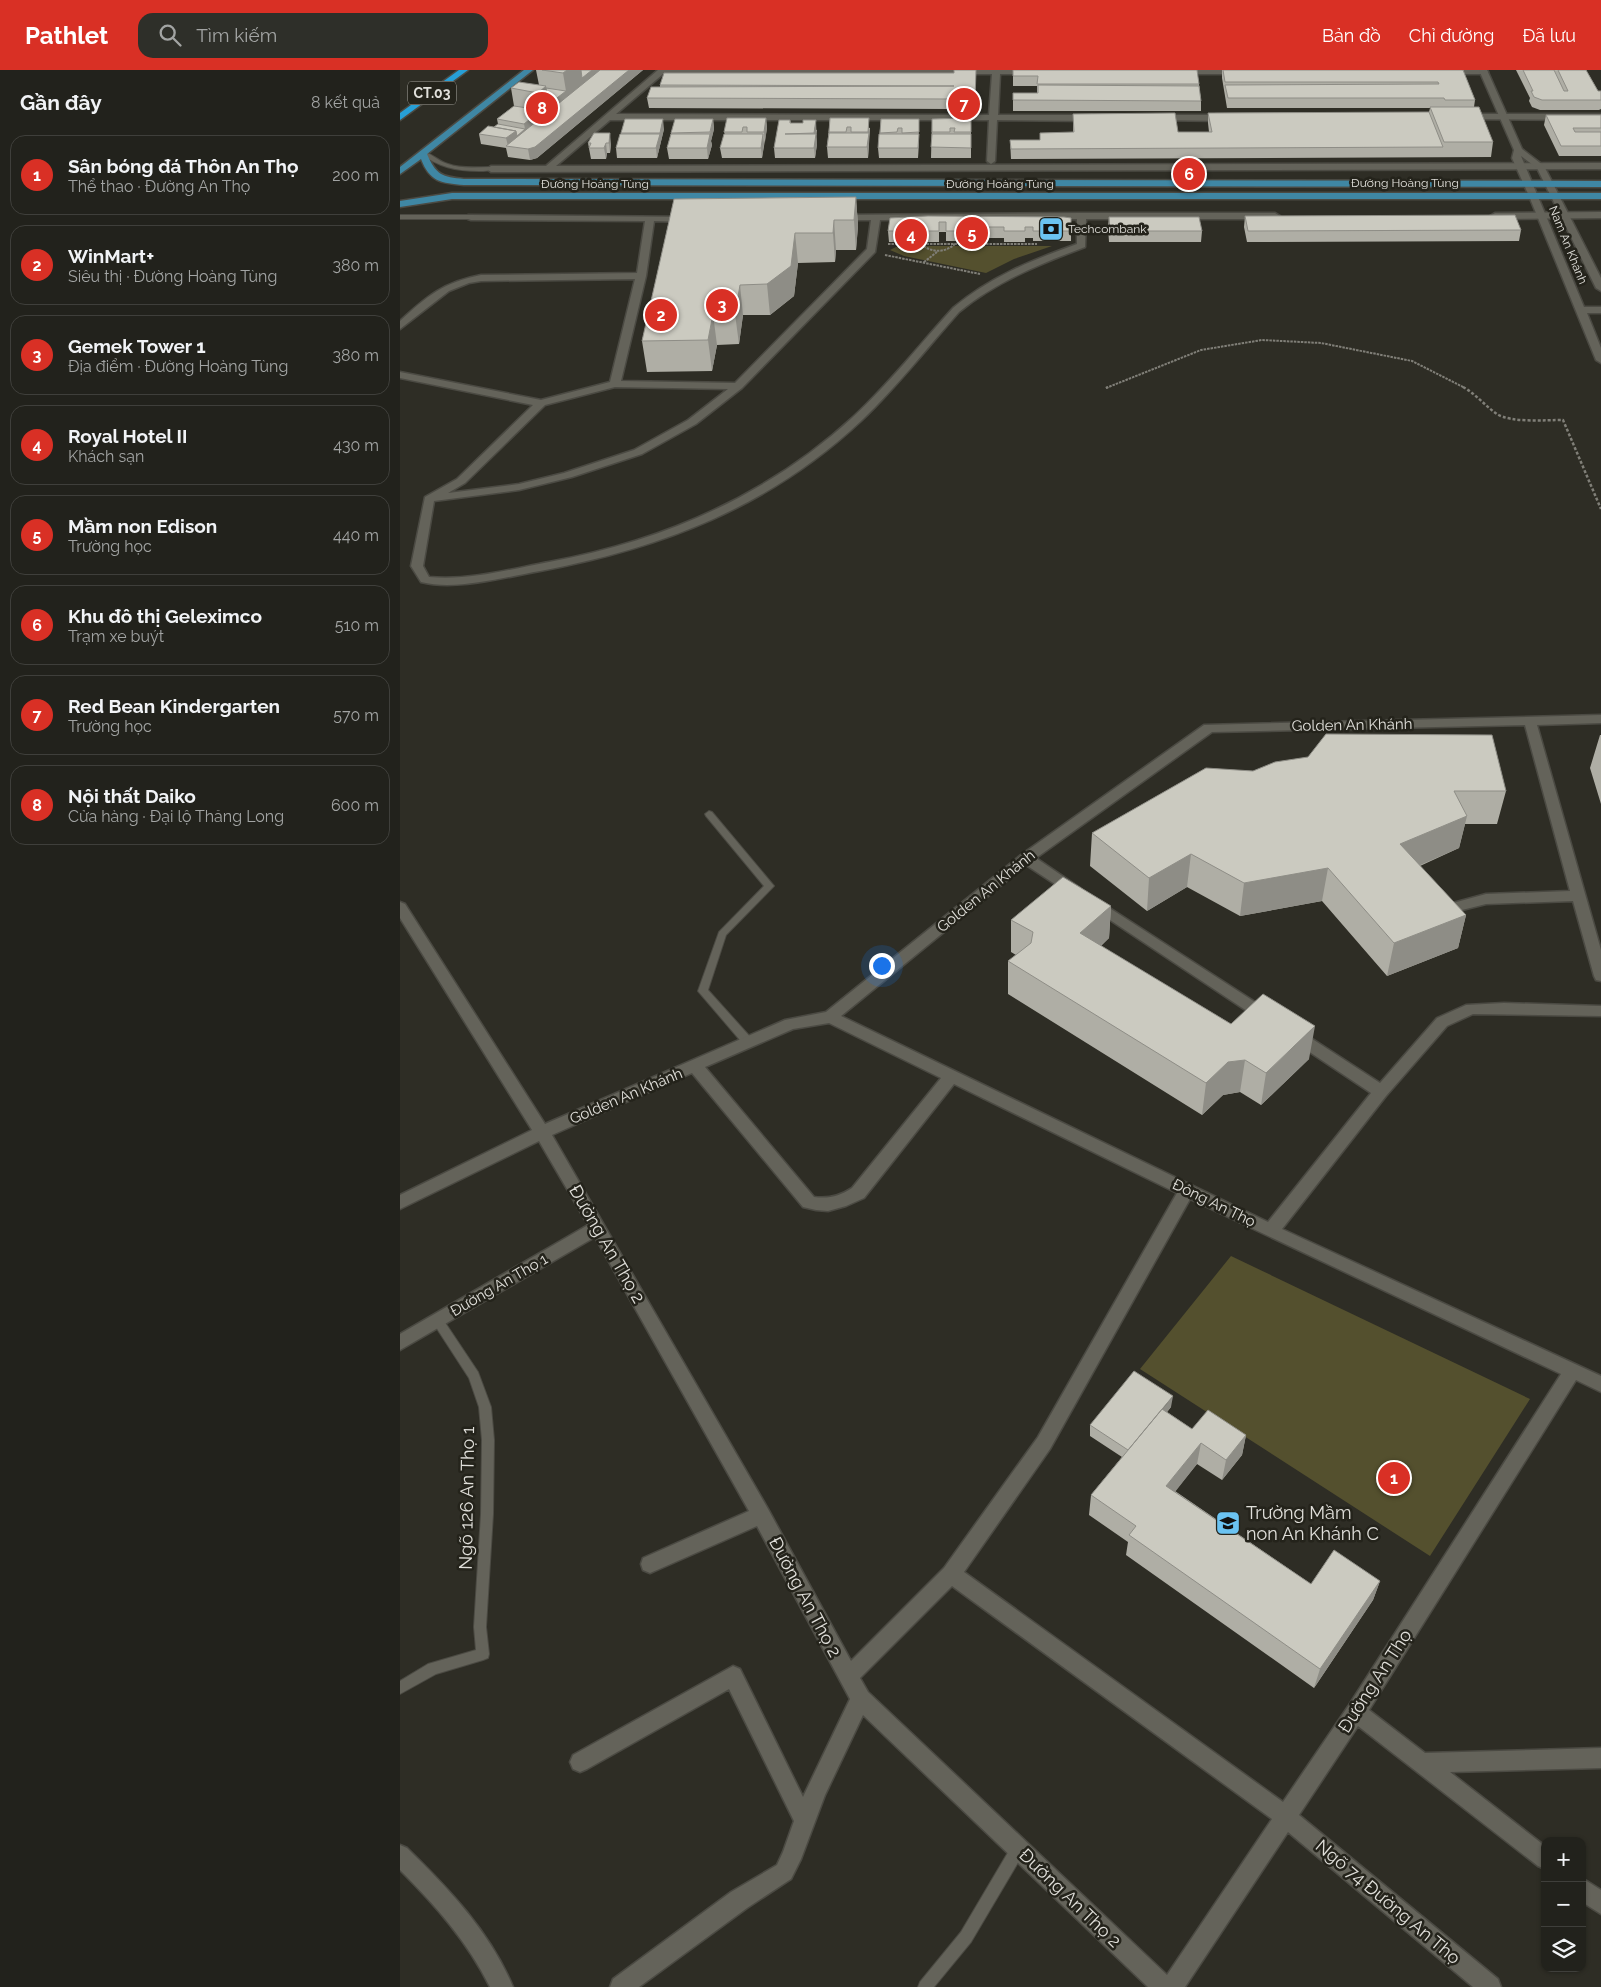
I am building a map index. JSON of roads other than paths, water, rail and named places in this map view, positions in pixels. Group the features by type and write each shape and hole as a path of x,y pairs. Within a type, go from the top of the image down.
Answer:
{"highway":[{"name":"CT.03","path":"400,117 464,70"}],"main road":[{"path":"400,170 529,70"},
{"name":"Đường Hoàng Tùng","path":"422,152 430,171 434,175 452,181 464,182 1601,184"},
{"name":"Đường Hoàng Tùng","path":"400,204 452,196 1601,196"}],"street":[{"path":"549,168 662,71 1046,72"},
{"path":"991,161 996,71"},
{"path":"1435,72 1484,71"},
{"name":"Nam An Khánh","path":"1484,71 1518,150 1516,158 1534,196 1601,360"},
{"path":"1168,72 1249,72"},
{"path":"1452,117 1601,117"},
{"path":"607,118 1106,118"},
{"path":"1146,118 1234,118"},
{"path":"1518,150 1540,166"},
{"name":"Nam An Khánh","path":"1540,166 1598,275 1601,288"},
{"path":"491,169 1601,166"},
{"path":"1483,216 1601,215"},
{"path":"429,499 548,481 638,452 679,430 738,386 871,248 876,216"},
{"path":"541,403 460,481 429,499 417,566 425,580 438,582 570,562 607,554 683,528 756,496 805,463 857,418 972,294 1000,278 1082,245 1082,216"},
{"path":"827,217 1287,216"},
{"path":"471,217 699,219"},
{"path":"615,384 641,276 650,220"},
{"path":"400,326 443,288 460,281 481,278 641,276"},
{"path":"1580,310 1601,310"},
{"path":"400,375 541,403 615,384 738,386"},
{"name":"Golden An Khánh","path":"400,1202 542,1132 790,1024 830,1017 1026,858 1209,728 1601,719"},
{"path":"1530,721 1601,976"},
{"path":"1026,858 1381,1092"},
{"path":"1458,906 1486,899 1578,896"},
{"name":"Đường An Thọ 2","path":"401,912 542,1132 598,1227 761,1515 860,1699 1164,1987"},
{"path":"1271,1231 1381,1092 1442,1022 1471,1009 1504,1008 1601,1011"},
{"name":"Đông An Thọ","path":"830,1017 1271,1231 1601,1384"},
{"path":"695,1066 809,1202 820,1206 846,1200 858,1193 951,1076"},
{"path":"848,1677 951,1574 1044,1443 1187,1190"},
{"name":"Đường An Thọ 1","path":"400,1343 598,1227"},
{"name":"Đường An Thọ","path":"1172,1987 1356,1712 1572,1371"},
{"path":"650,1564 761,1515"},
{"name":"Ngõ 74 Đường An Thọ","path":"951,1574 1286,1818 1490,1987"},
{"path":"580,1762 733,1676 804,1820"},
{"path":"621,1987 739,1900 784,1872 834,1748 860,1699"},
{"path":"1356,1712 1541,1856"},
{"path":"1423,1763 1601,1758"},
{"path":"400,1855 450,1906 492,1964 502,1987"},
{"path":"1586,1891 1601,1903"}],"lane":[{"path":"422,152 442,166 460,169 491,169"},
{"path":"400,217 471,217"},
{"path":"709,814 769,886 722,934 704,991 749,1043"},
{"name":"Ngõ 126 An Thọ 1","path":"400,1688 433,1668 484,1654 480,1627 487,1514 488,1440 485,1407 474,1376 438,1321"},
{"path":"925,1987 966,1937 1018,1849"}],"place":[{"name":"Red Bean Kindergarten","path":"964,104"},
{"name":"Nội thất Daiko","path":"542,108"},
{"name":"Khu đô thị Geleximco","path":"1189,174"},
{"name":"Techcombank","path":"1051,229"},
{"name":"Mầm non Edison","path":"972,233"},
{"name":"Royal Hotel II","path":"911,235"},
{"name":"Gemek Tower 1","path":"722,305"},
{"name":"WinMart+","path":"661,315"},
{"name":"Sân bóng đá Thôn An Thọ","path":"1394,1478"},
{"name":"Trường Mầm non An Khánh C","path":"1228,1523"}]}
